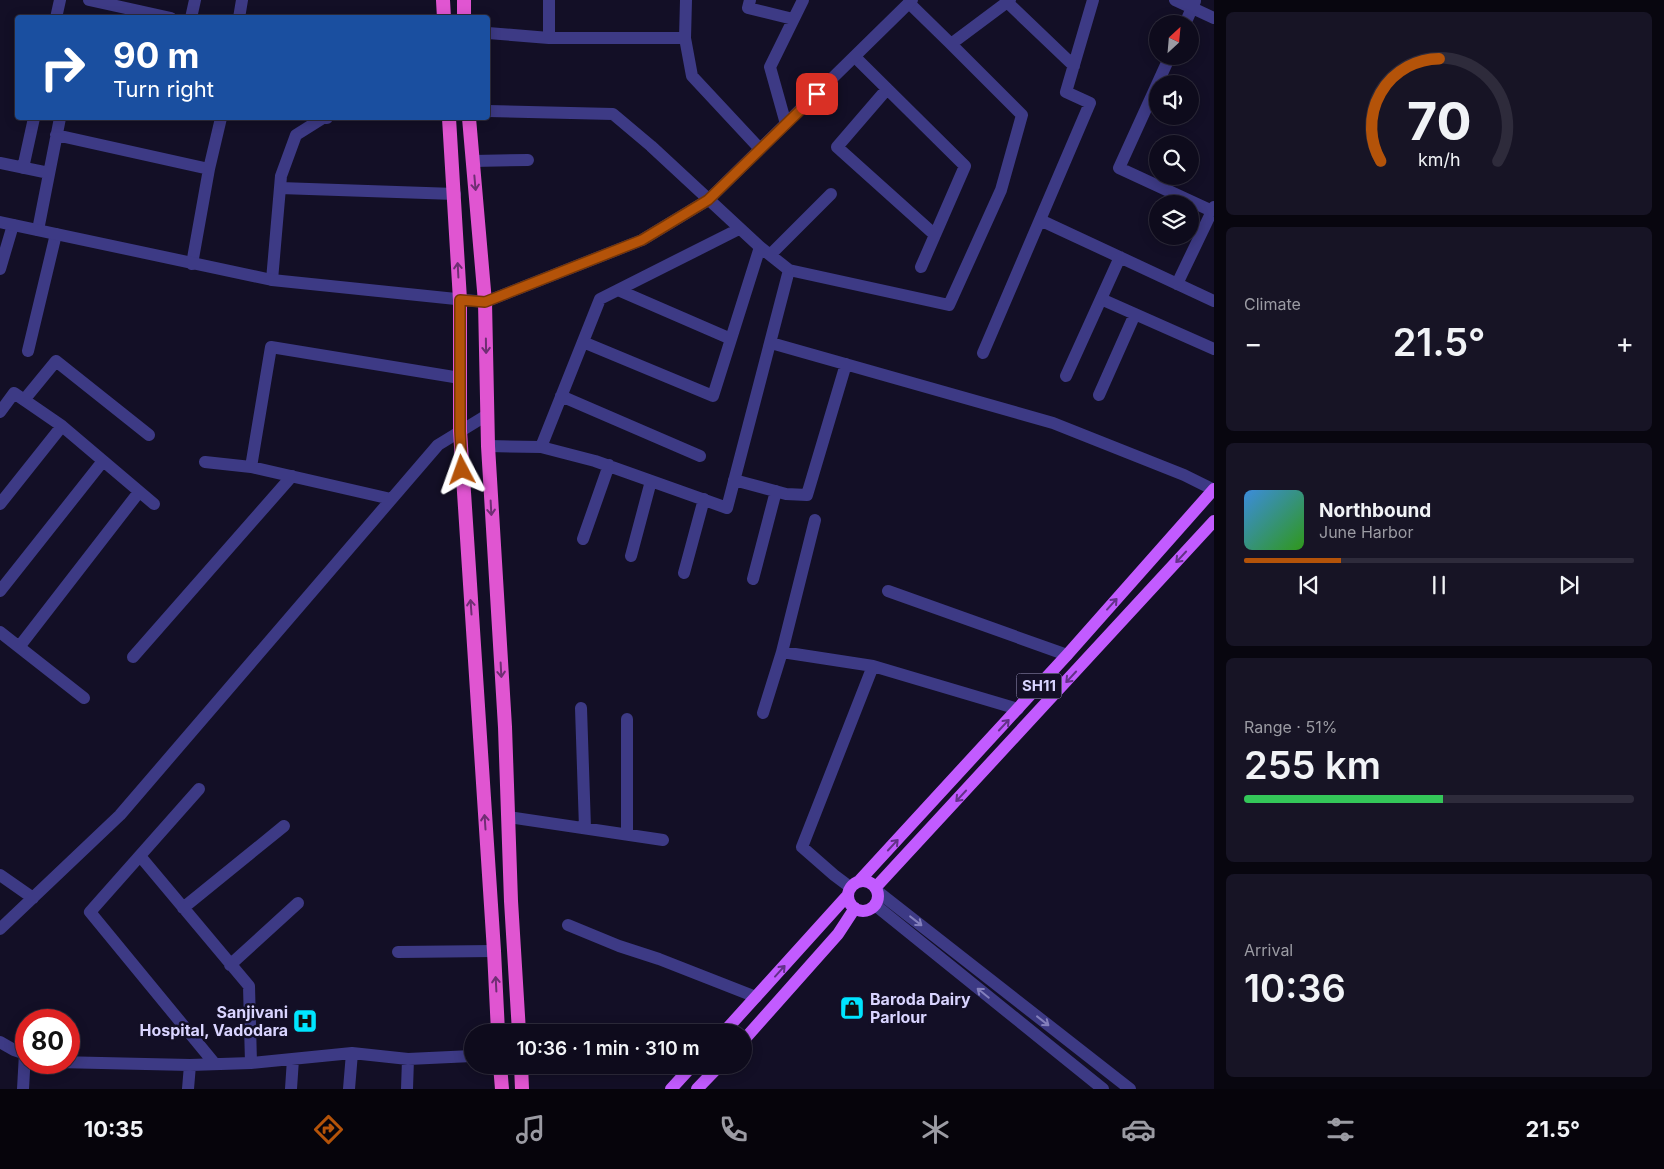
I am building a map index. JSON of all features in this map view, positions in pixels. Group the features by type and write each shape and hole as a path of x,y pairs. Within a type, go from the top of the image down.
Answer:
{"highway":[{"path":"444,0 444,15"},
{"path":"464,0 464,15"},
{"path":"449,120 460,300 460,431 498,1024"},
{"path":"469,120 485,302 486,415 505,727 519,1024"},
{"path":"501,1074 502,1089"},
{"path":"521,1074 522,1089"}],"main road":[{"name":"SH11","path":"853,888 1067,655 1214,490"},
{"name":"SH11","path":"876,889 1214,521"},
{"path":"731,1024 853,888 869,882 876,889 878,898 874,906 863,911 851,905 853,888"},
{"path":"752,1031 838,934 855,908"},
{"path":"671,1089 685,1074"},
{"path":"697,1089 711,1074"}],"street":[{"path":"57,15 60,0"},
{"path":"91,0 143,6 164,15"},
{"path":"192,15 195,0"},
{"path":"240,15 242,0"},
{"path":"549,38 550,0"},
{"path":"686,0 685,38 692,76 760,149"},
{"path":"750,0 748,8 793,19"},
{"path":"786,124 770,67 803,0"},
{"path":"983,353 1090,103 1066,92 1093,0"},
{"path":"1175,0 1194,4 1214,18"},
{"path":"951,44 1009,1 1074,66"},
{"path":"0,269 6,223 272,280 485,302 642,240 708,200 911,2 1022,115 1001,190 949,305 789,270 760,247 708,200 651,146 614,114 490,111"},
{"path":"490,33 549,38 685,38"},
{"path":"855,57 965,166 921,267"},
{"path":"1166,65 1119,168 1213,209 1177,284"},
{"path":"887,89 837,147 935,235"},
{"path":"23,168 34,120"},
{"path":"38,230 60,120"},
{"path":"192,264 221,120"},
{"path":"272,280 281,176 296,135 320,120"},
{"path":"56,135 210,169"},
{"path":"473,161 528,160"},
{"path":"0,163 49,174"},
{"path":"280,188 455,194"},
{"path":"770,255 831,194"},
{"path":"1040,220 1214,301"},
{"path":"541,446 600,300 739,228"},
{"path":"28,351 56,234"},
{"path":"583,342 713,396 760,247"},
{"path":"1066,376 1120,257"},
{"path":"488,446 541,446 609,465 727,508 789,270"},
{"path":"618,290 731,339"},
{"path":"1101,300 1214,349"},
{"path":"1100,395 1135,314"},
{"path":"771,343 1053,423 1184,475 1214,490"},
{"path":"251,467 271,348 460,378"},
{"path":"24,400 56,361 149,435"},
{"path":"734,480 776,492 807,496 846,364"},
{"path":"0,412 14,393 62,426 154,504"},
{"path":"561,396 700,456"},
{"path":"0,929 120,816 438,444 486,415"},
{"path":"0,504 62,426"},
{"path":"0,590 104,461"},
{"path":"205,462 251,467 391,499"},
{"path":"584,539 609,465"},
{"path":"133,657 292,476"},
{"path":"631,556 651,481"},
{"path":"19,647 139,492"},
{"path":"753,579 776,492"},
{"path":"684,573 704,499"},
{"path":"763,712 782,652 815,520"},
{"path":"888,590 1067,655"},
{"path":"0,632 84,698"},
{"path":"782,652 873,666 1018,709"},
{"path":"853,888 834,875 802,847 873,666"},
{"path":"581,708 585,828"},
{"path":"627,719 627,834"},
{"path":"200,789 90,912 215,1064"},
{"path":"508,818 663,840"},
{"path":"183,908 284,826"},
{"path":"140,856 248,986 250,1063"},
{"path":"0,874 32,898"},
{"path":"876,889 1130,1089"},
{"path":"230,965 298,903"},
{"path":"874,906 1104,1089"},
{"path":"568,924 619,946 659,959 756,997"},
{"path":"398,952 494,951"},
{"path":"0,1042 15,1050"},
{"path":"349,1089 352,1053"},
{"path":"80,1063 190,1065 250,1063 352,1053 408,1059 464,1056"},
{"path":"291,1089 293,1059"},
{"path":"406,1089 408,1059"},
{"path":"188,1089 190,1065"},
{"path":"23,1089 24,1074"}],"place":[{"name":"Baroda Dairy Parlour","path":"852,1008"},
{"name":"Sanjivani Hospital, Vadodara","path":"305,1021"}],"route":[{"path":"462,470 460,431 460,300 485,302 642,240 708,200 817,94"}]}
